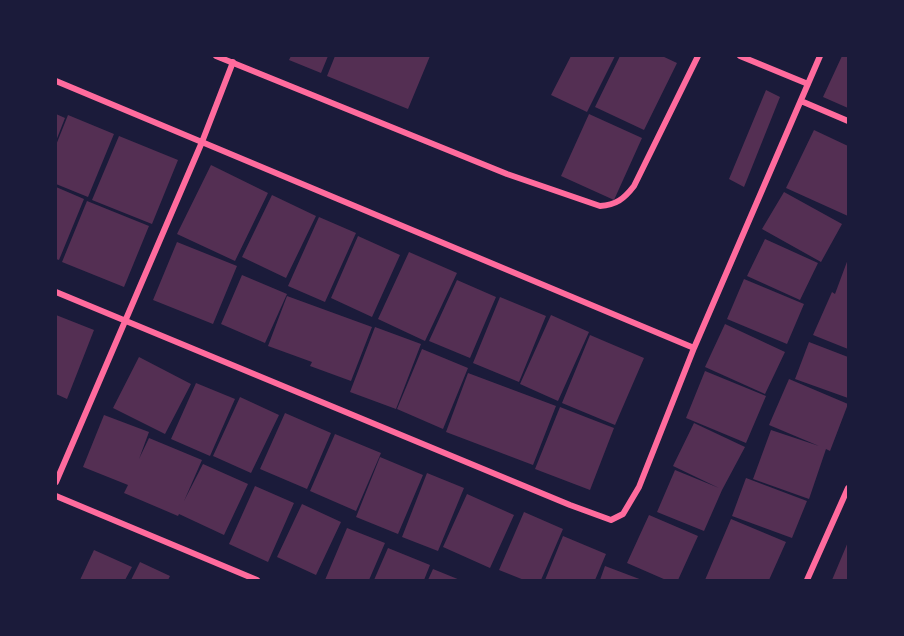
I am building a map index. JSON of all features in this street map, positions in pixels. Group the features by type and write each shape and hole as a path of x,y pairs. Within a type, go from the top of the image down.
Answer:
{"street":[{"path":"216,56 507,174 600,206 612,205 634,186 698,56"},
{"path":"740,56 808,84"},
{"path":"56,292 123,322 601,518 611,520 623,514 639,488 694,348 820,56"},
{"path":"56,483 202,142 233,62"},
{"path":"56,81 694,348"},
{"path":"801,101 849,121"},
{"path":"807,580 849,488"},
{"path":"56,496 257,580"}],"building":[{"path":"291,56 328,56 321,73 289,60"},
{"path":"335,56 430,56 408,109 327,76"},
{"path":"571,56 615,56 587,112 551,95"},
{"path":"620,56 662,56 677,63 644,130 595,107"},
{"path":"842,56 848,56 848,108 823,97"},
{"path":"766,90 780,97 744,187 729,179"},
{"path":"56,114 65,118 56,141"},
{"path":"589,114 642,138 614,200 561,176"},
{"path":"68,115 114,134 88,197 56,184 56,145"},
{"path":"814,130 848,146 848,216 786,188"},
{"path":"119,136 178,160 152,224 92,200"},
{"path":"211,165 268,193 235,261 177,234"},
{"path":"56,187 84,199 59,260 56,259"},
{"path":"784,192 842,224 821,262 762,229"},
{"path":"272,195 316,216 286,278 242,257"},
{"path":"87,201 149,226 124,287 62,262"},
{"path":"319,217 356,233 325,302 288,286"},
{"path":"358,236 400,255 372,317 331,298"},
{"path":"765,239 818,263 800,300 747,276"},
{"path":"177,242 237,266 213,324 153,300"},
{"path":"409,252 457,273 425,341 378,319"},
{"path":"848,259 848,349 813,335 832,292 835,294"},
{"path":"242,275 287,294 265,343 221,324"},
{"path":"744,279 804,304 787,344 727,319"},
{"path":"457,280 496,297 470,358 429,341"},
{"path":"287,296 372,327 351,381 310,366 312,362 268,346"},
{"path":"500,297 546,316 519,382 473,363"},
{"path":"56,315 94,330 67,399 56,394"},
{"path":"551,315 589,332 558,401 520,384"},
{"path":"725,324 785,352 765,394 705,367"},
{"path":"375,327 421,344 396,409 350,392"},
{"path":"590,335 644,358 615,425 562,403"},
{"path":"809,342 848,357 848,398 795,379"},
{"path":"422,349 468,368 443,429 397,409"},
{"path":"139,357 191,384 165,434 113,408"},
{"path":"705,371 766,396 746,443 686,418"},
{"path":"468,373 556,406 533,465 446,432"},
{"path":"789,379 848,404 830,451 826,449 809,499 753,479 771,430 819,446 769,425"},
{"path":"196,383 235,399 210,456 171,439"},
{"path":"240,397 279,415 251,473 213,456"},
{"path":"560,407 614,428 590,490 535,469"},
{"path":"285,413 331,433 307,489 260,469"},
{"path":"104,415 149,432 139,459 149,438 202,460 184,501 203,464 248,484 224,535 179,514 178,516 124,493 128,485 83,467"},
{"path":"694,423 745,447 722,490 704,531 657,512 675,470 719,488 673,466"},
{"path":"335,434 381,453 356,511 310,491"},
{"path":"380,457 423,475 398,534 356,517"},
{"path":"427,473 464,488 438,551 402,537"},
{"path":"746,478 807,501 792,538 732,516"},
{"path":"255,486 294,503 268,562 229,544"},
{"path":"467,494 514,515 490,568 443,547"},
{"path":"302,504 341,522 316,575 277,557"},
{"path":"524,512 563,529 541,580 524,580 499,570"},
{"path":"649,515 698,536 678,580 666,580 627,563"},
{"path":"731,519 786,542 769,580 705,580"},
{"path":"347,528 385,543 369,580 325,580"},
{"path":"563,536 606,554 595,580 545,580"},
{"path":"848,542 848,580 832,580"},
{"path":"388,548 430,565 424,580 374,580"},
{"path":"94,550 132,567 125,580 80,580"},
{"path":"140,562 170,576 168,580 131,580"},
{"path":"605,566 642,580 600,580"},
{"path":"433,569 460,580 428,580"}]}
